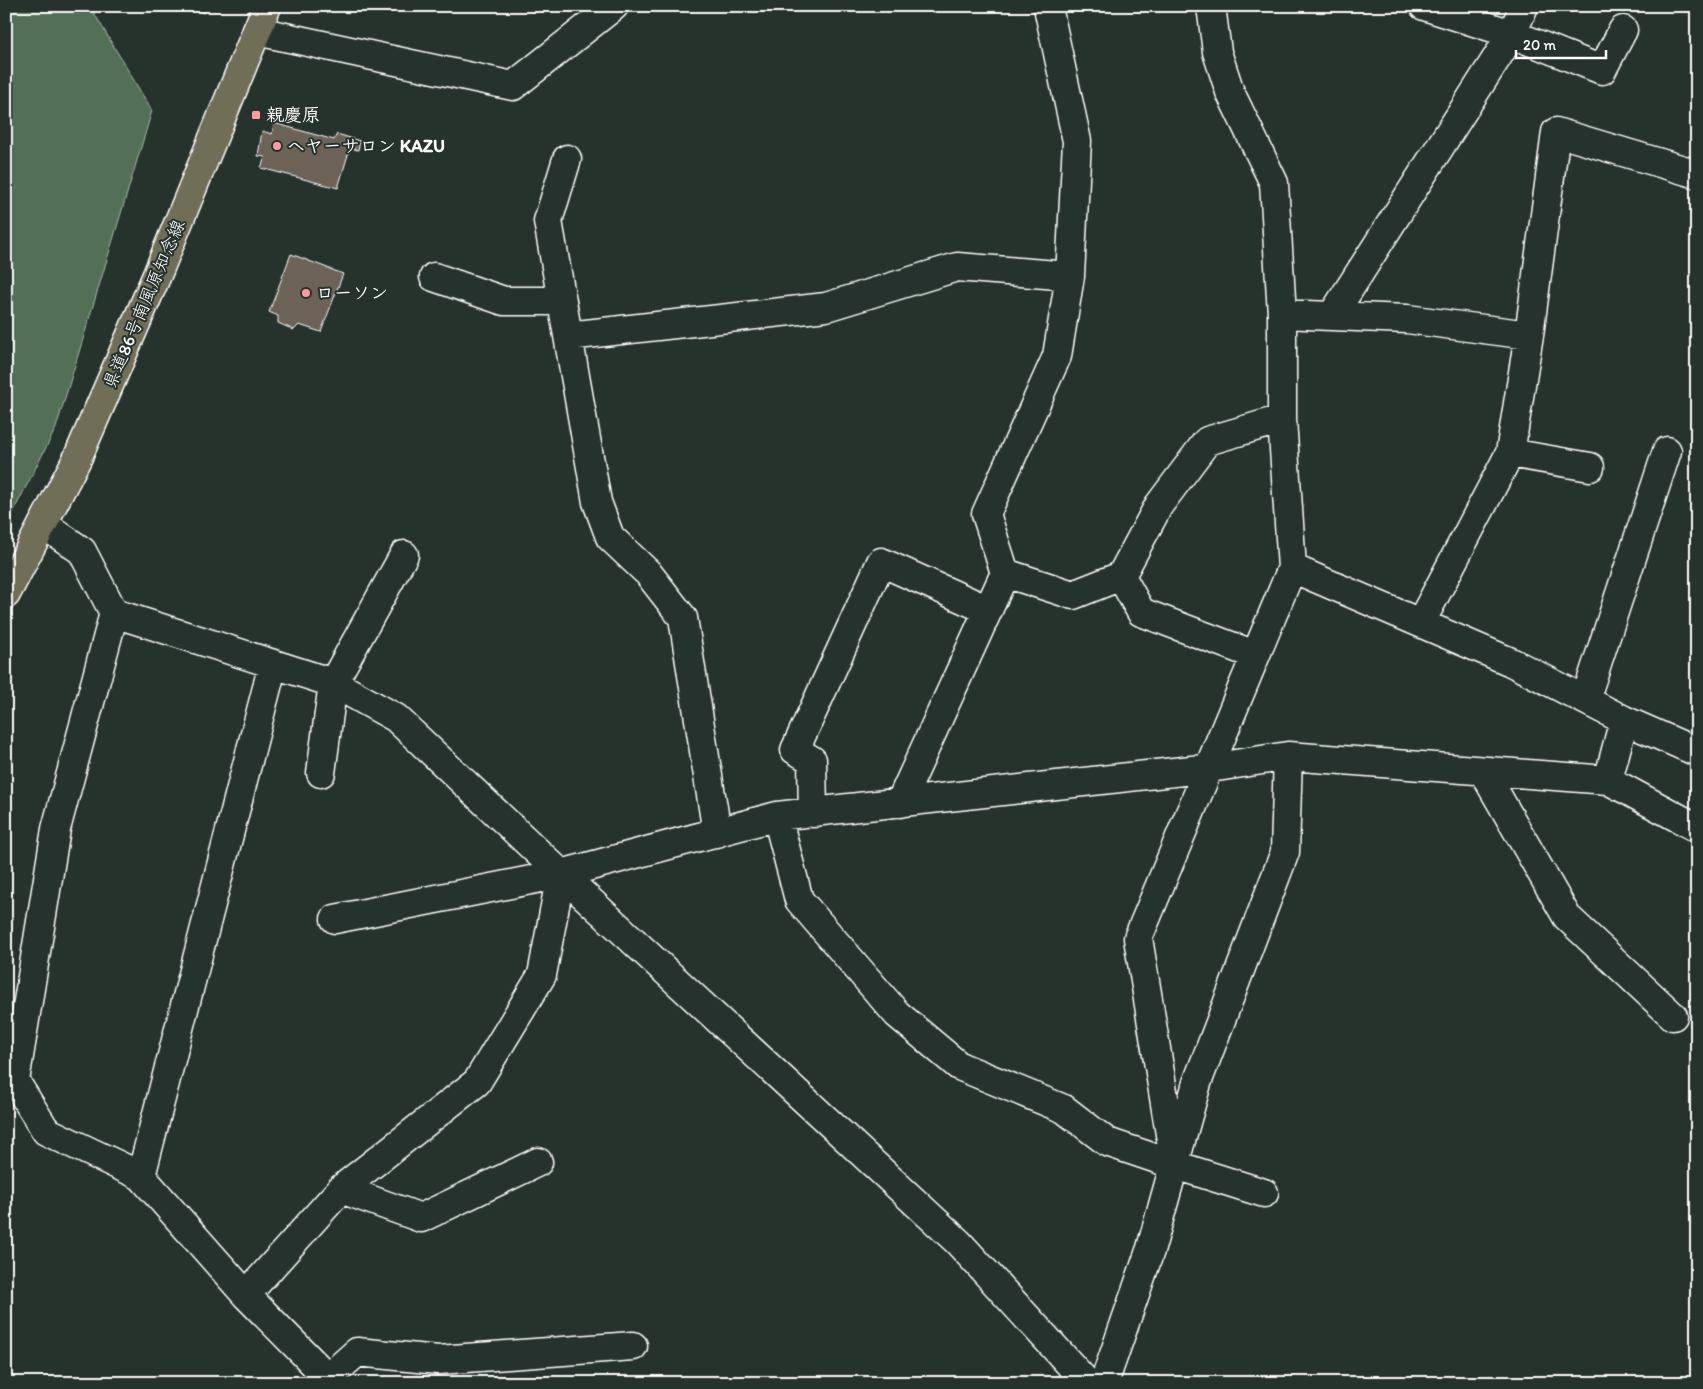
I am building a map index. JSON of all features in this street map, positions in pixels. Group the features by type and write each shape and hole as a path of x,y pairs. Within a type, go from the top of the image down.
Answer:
{"main road":[{"name":"県道86号南風原知念線","path":"6,594 76,458 157,276 262,18"}],"street":[{"path":"262,18 513,86 614,6"},
{"path":"900,803 1005,573 986,514 1056,356 1070,276 1077,140 1048,12 1049,6"},
{"path":"1174,1165 1138,938 1292,568 1282,419 1282,314 1274,183 1230,92 1217,52 1211,6"},
{"path":"1424,6 1512,34 1602,70 1622,30"},
{"path":"1332,316 1512,34 1524,6"},
{"path":"1421,622 1510,453 1529,335 1556,132 1697,174"},
{"path":"567,160 548,221 597,502 610,537 648,573 683,618 717,833"},
{"path":"568,336 826,307 957,267 1070,276"},
{"path":"434,277 504,301 562,301"},
{"path":"1282,314 1407,319 1529,335"},
{"path":"1005,573 1074,595 1121,576 1158,505 1207,441 1282,419"},
{"path":"1585,700 1667,451"},
{"path":"1510,453 1590,467"},
{"path":"43,524 82,550 114,613 56,828 15,1081 46,1131 141,1176 246,1294 331,1380 357,1352 438,1360 633,1346"},
{"path":"321,773 333,683 404,555"},
{"path":"813,813 812,760 795,750 881,562 988,610"},
{"path":"1292,568 1511,662 1624,720 1697,752"},
{"path":"1121,576 1141,612 1255,654"},
{"path":"114,613 333,683 396,718 561,874 958,1242 1072,1377"},
{"path":"141,1176 273,664"},
{"path":"1608,780 1624,720"},
{"path":"1104,1383 1151,1248 1197,1083 1285,852 1288,756"},
{"path":"335,919 561,874 778,816 1210,768 1288,756 1608,780 1697,828"},
{"path":"1483,771 1567,917 1673,1016"},
{"path":"778,816 800,900 897,1014 959,1066 1064,1109 1107,1142 1264,1193"},
{"path":"246,1294 341,1189 477,1082 542,975 561,874"},
{"path":"341,1189 421,1218 538,1162"}],"green space":[{"path":"6,6 90,6 152,111 56,428 6,526"}],"building":[{"path":"184,6 207,6 204,13"},
{"path":"274,123 334,140 337,134 360,141 358,150 350,148 338,188 261,168 265,157 258,156 262,131 272,134"},
{"name":"ローソン","path":"291,254 343,274 321,332 299,325 294,330 278,323 278,316 269,312"}],"place":[{"name":"親慶原","path":"256,115"},
{"name":"ヘヤーサロン KAZU","path":"277,146"},
{"name":"ローソン","path":"306,293"}]}
